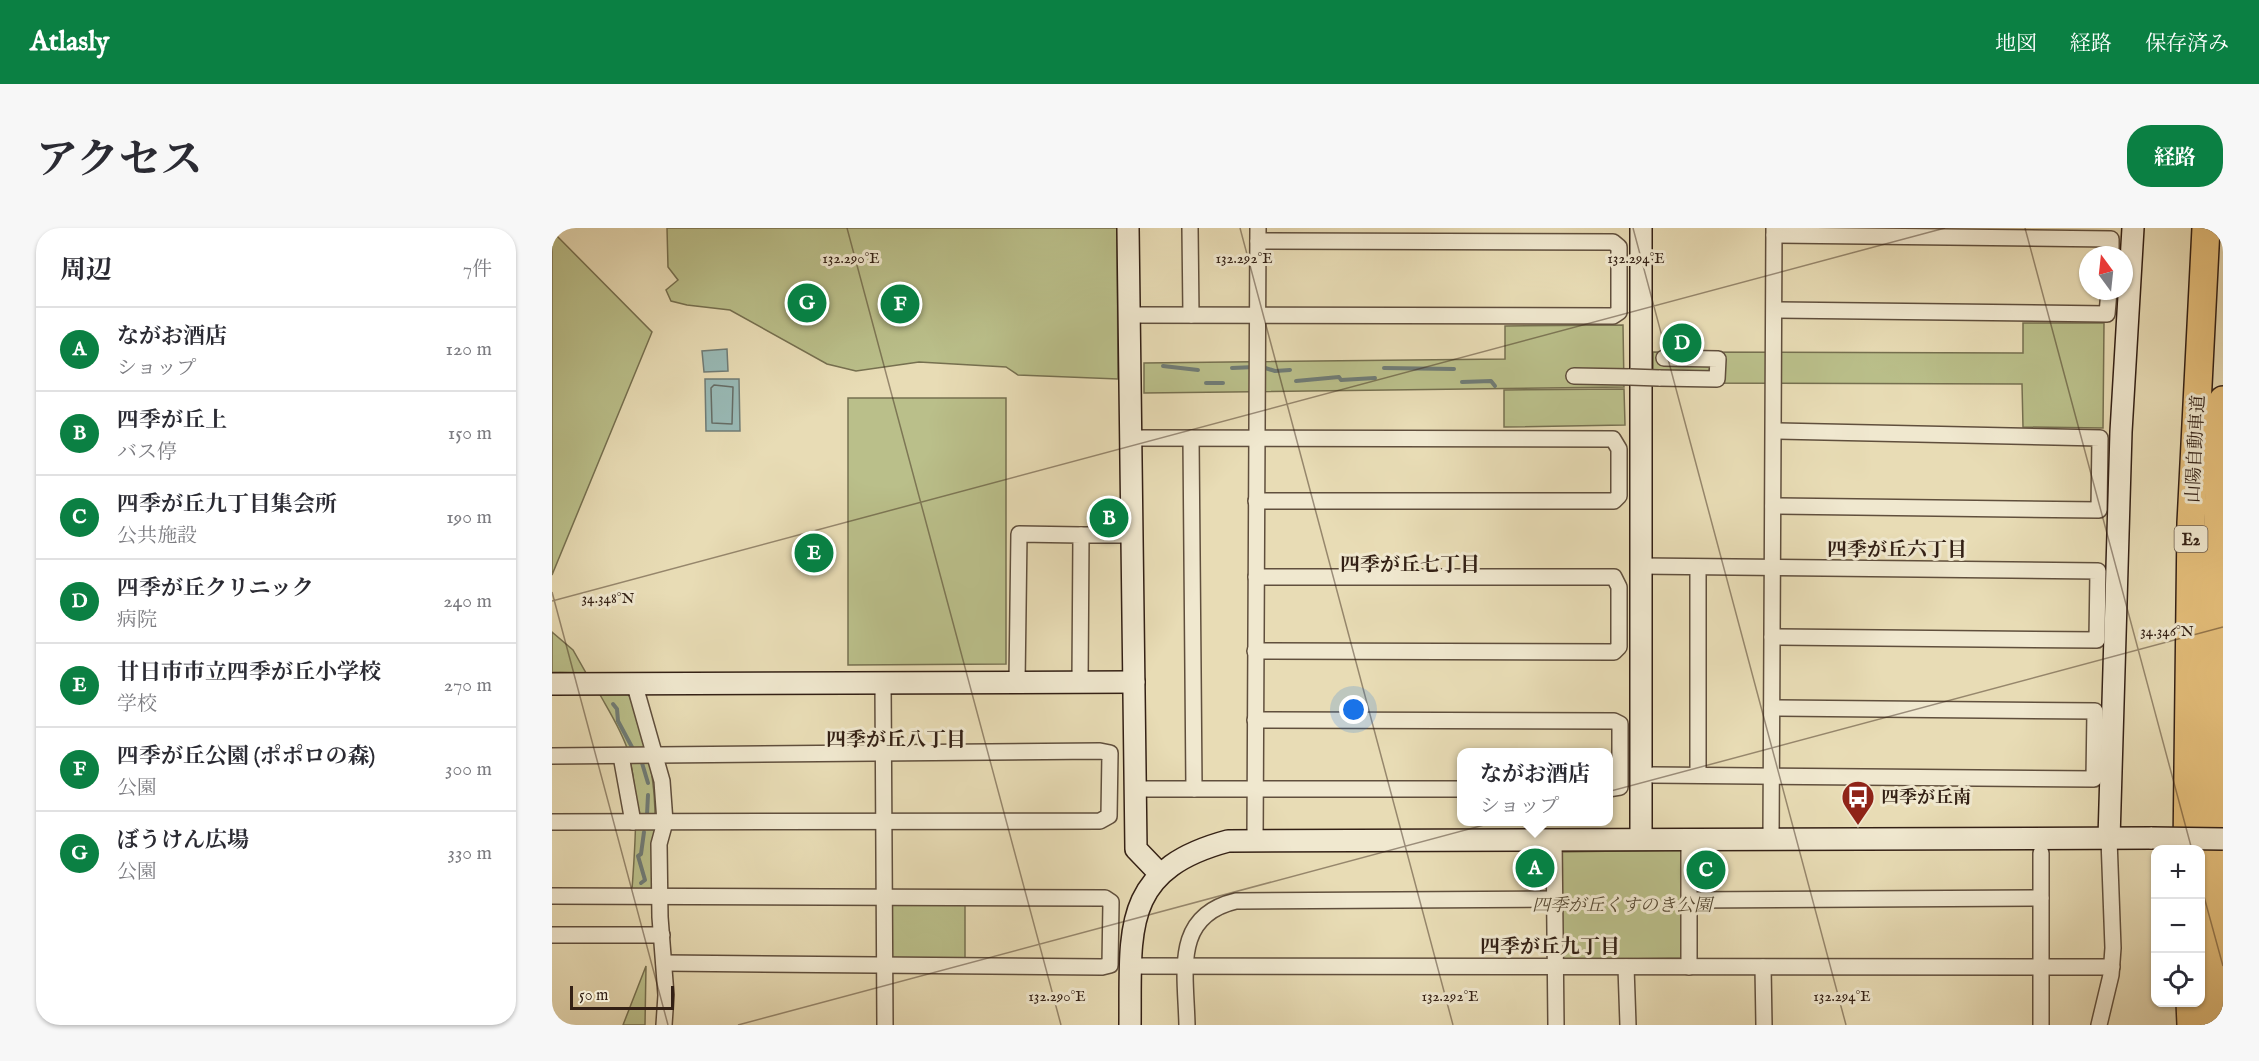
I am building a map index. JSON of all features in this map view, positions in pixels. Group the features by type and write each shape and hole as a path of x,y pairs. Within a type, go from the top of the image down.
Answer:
{"highway":[{"name":"山陽自動車道","path":"2187,845 2191,523 2206,228"},
{"name":"山陽自動車道","path":"2215,1025 2211,815 2213,681 2223,400"},
{"path":"2190,1007 2191,1025"}],"street":[{"path":"1128,228 1136,849 1160,873"},
{"path":"1190,228 1191,315"},
{"path":"1641,228 1641,839"},
{"path":"2099,1025 2112,968 2109,839 2121,432 2133,228"},
{"path":"1771,840 1774,232 2112,239 2112,246"},
{"path":"1129,315 1257,315 1613,316 1619,312 1619,247 1613,242 1258,234 1257,315 1257,438 1256,501 1255,841"},
{"path":"1775,310 2107,314 2108,300"},
{"path":"1574,376 1717,379 1718,359 1664,358"},
{"path":"1773,506 2099,510 2100,438 1774,431"},
{"path":"1130,438 1613,439 1619,449 1619,496 1614,501 1256,501"},
{"path":"1191,438 1194,789"},
{"path":"1017,682 1019,534 1122,536"},
{"path":"1080,682 1081,535"},
{"path":"1641,566 2098,571 2097,640 1772,637"},
{"path":"1698,567 1698,775"},
{"path":"1256,576 1614,577 1620,586 1620,647 1614,652 1256,651"},
{"path":"552,684 1134,682"},
{"path":"883,683 885,1025"},
{"path":"637,693 662,781 665,822 659,844 666,995 664,1025"},
{"path":"1653,775 2094,779 2095,711 1772,708"},
{"path":"1255,720 1614,721 1620,724 1620,787 1613,788"},
{"path":"552,756 1100,751 1110,753 1109,816 1100,821 552,822"},
{"path":"621,756 633,822"},
{"path":"1144,789 1457,789"},
{"path":"1130,1025 1131,966 1136,914 1146,891 1160,873 1201,848 1228,841 2152,838 2223,840"},
{"path":"1554,839 1556,1025"},
{"path":"1689,849 1689,967"},
{"path":"2041,854 2041,1025"},
{"path":"552,896 1106,898 1112,902 1110,965 664,963"},
{"path":"1689,900 2041,898"},
{"path":"1187,1025 1188,939 1196,924 1206,913 1236,901 1554,899"},
{"path":"552,935 662,934"},
{"path":"1131,966 2112,968"},
{"path":"1626,967 1628,1025"},
{"path":"1763,967 1764,1025"}],"green space":[{"path":"667,228 1117,228 1118,379 1018,375 1006,367 919,362 856,371 827,364 730,310 671,301 666,290 678,280 668,267"},
{"path":"552,231 652,332 552,575"},
{"path":"2023,323 2104,323 2103,428 2023,427 2022,384 1653,383 1653,352 2023,353"},
{"path":"1623,325 1624,387 1144,393 1144,363 1505,359 1505,326"},
{"path":"1624,389 1625,425 1504,427 1504,390"},
{"path":"848,398 1006,398 1006,664 848,665"},
{"path":"552,632 573,650 586,673 552,672"},
{"path":"599,693 628,693 646,743 654,790 653,889 632,890 636,820 632,768 622,736"},
{"name":"四季が丘くすのき公園","path":"1681,850 1683,958 1561,960 1561,852"},
{"path":"891,905 965,905 965,959 891,959"},
{"path":"646,966 645,1025 623,1025"}],"water":[{"path":"727,349 728,371 704,372 702,351"},
{"path":"705,379 739,379 740,431 706,431"}],"waterway":[{"path":"1163,366 1198,370"},
{"path":"1232,368 1255,367"},
{"path":"1262,367 1275,371 1290,370"},
{"path":"1384,368 1454,369"},
{"path":"1296,381 1339,377 1341,380 1375,378"},
{"path":"1462,382 1491,381 1495,386"},
{"path":"1206,383 1223,383"},
{"path":"613,704 617,709 618,721 633,749"},
{"path":"642,763 648,783"},
{"path":"647,815 648,795"},
{"path":"641,883 645,880 638,856 641,854 644,832"}],"place":[{"name":"ぼうけん広場","path":"807,303"},
{"name":"四季が丘公園 (ポポロの森)","path":"900,304"},
{"name":"四季が丘クリニック","path":"1682,343"},
{"name":"四季が丘上","path":"1109,518"},
{"name":"廿日市市立四季が丘小学校","path":"814,553"},
{"name":"四季が丘南","path":"1858,826"},
{"name":"ながお酒店","path":"1535,868"},
{"name":"四季が丘九丁目集会所","path":"1706,870"}],"district":[{"name":"四季が丘六丁目","path":"1897,549"},
{"name":"四季が丘七丁目","path":"1410,564"},
{"name":"四季が丘八丁目","path":"896,739"},
{"name":"四季が丘九丁目","path":"1550,946"}]}
